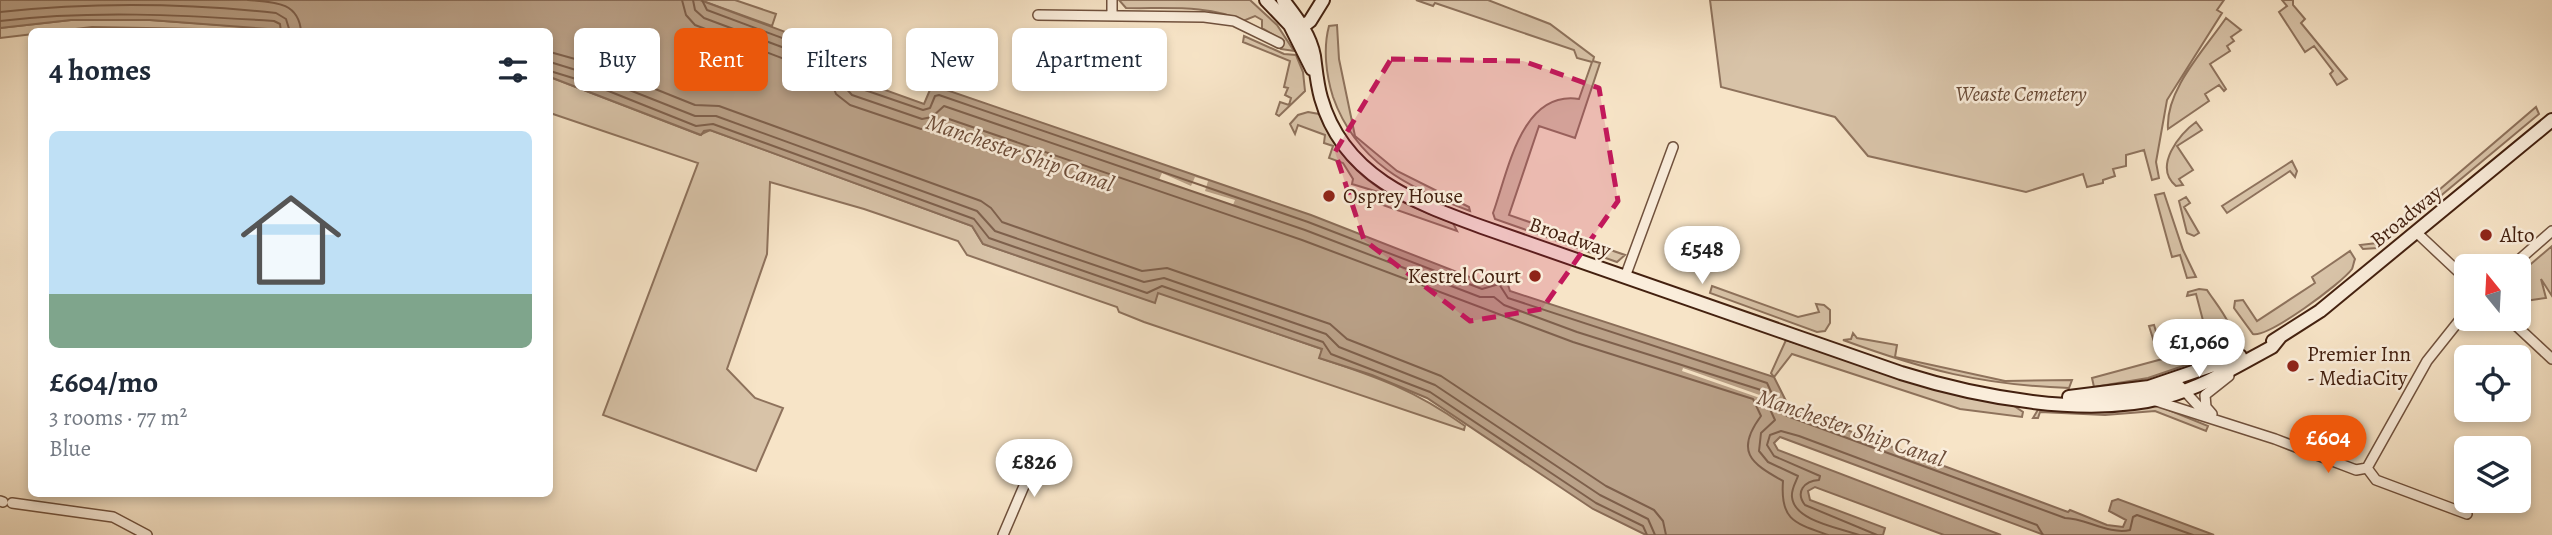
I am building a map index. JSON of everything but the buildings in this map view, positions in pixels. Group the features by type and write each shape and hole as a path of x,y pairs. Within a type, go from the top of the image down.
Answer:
{"street":[{"path":"1112,0 1112,14"},
{"path":"1266,0 1298,30"},
{"path":"1283,0 1298,30"},
{"path":"1298,30 1322,2"},
{"path":"1038,15 1203,17 1234,21 1279,44"},
{"name":"Broadway","path":"1298,30 1314,58 1313,70 1332,126 1351,155 1378,181 1429,208 1935,384 1972,392 2100,405 2153,400 2208,381 2276,342"},
{"name":"Broadway","path":"2212,414 2205,402 2208,390 2320,311 2552,120"},
{"path":"1625,277 1673,147"},
{"path":"2524,254 2552,231"},
{"path":"2416,232 2454,268"},
{"path":"2367,468 2427,361 2454,327"},
{"path":"2522,331 2552,359"},
{"name":"Broadway","path":"2041,400 2123,392 2168,382 2276,342"},
{"name":"Broadway","path":"2068,397 2074,401 2087,401 2179,386 2183,391"},
{"path":"2183,391 2201,409 2228,424"},
{"path":"2153,400 2294,446 2356,470 2367,468"},
{"path":"1003,535 1039,451"},
{"path":"2367,468 2376,480 2467,514"},
{"path":"5,502 113,517 147,535"}],"highlighted area":[{"path":"1391,59 1523,61 1599,88 1618,201 1542,309 1470,321 1364,240 1335,152"}],"green space":[{"path":"700,0 735,0 776,14 772,26"},
{"path":"1119,0 1250,0 1277,25 1294,51 1281,49 1284,41 1262,28 1262,20 1255,16 1243,21 1201,10 1126,8"},
{"path":"1416,0 1488,0 1550,24 1594,57 1593,61 1600,63 1575,138 1539,126 1509,215 1625,255 1617,262 1495,219 1493,213 1512,157 1530,120 1543,107 1559,100 1579,99 1592,62 1577,58 1574,50 1435,3 1433,6"},
{"name":"Weaste Cemetery","path":"1710,0 2224,0 2217,10 2222,13 2167,100 2156,162 2159,178 2152,180 2144,150 2126,155 2126,166 2113,169 2115,176 2103,180 2103,183 2087,187 2083,174 2026,192 1868,156 1835,117 1721,87"},
{"path":"2282,0 2293,0 2293,5 2305,19 2301,23 2347,79 2337,85 2330,74 2333,71 2314,46 2305,52 2279,12 2287,6"},
{"path":"2226,18 2241,30 2231,37 2234,41 2227,46 2230,51 2210,64 2226,89 2224,91 2219,85 2205,94 2209,101 2168,129 2169,114 2179,85"},
{"path":"71,20 150,20 265,28 28,28 28,35 0,38 0,28"},
{"path":"1337,25 1339,59 1355,136 1397,171 1469,207 1470,211 1405,182 1370,156 1355,139 1333,97 1327,71 1326,43 1329,26"},
{"path":"1244,36 1284,54 1296,55 1303,72 1305,91 1279,116 1276,114 1280,102 1289,105 1291,98 1285,95 1288,88 1284,87 1290,61 1243,42"},
{"path":"553,78 574,86 574,91 586,91 700,135 710,130 972,226 983,244 1154,302 1158,292 1322,349 1320,358 1378,378 1429,403 1465,426 1464,430 1144,322 1119,312 1117,307 967,255 958,241 864,209 770,182 767,254 727,369 755,398 783,408 756,471 603,415 698,163 553,114"},
{"path":"2536,107 2539,114 2378,248 2363,249 2360,245 2377,243"},
{"path":"1308,112 1319,114 1343,155 1373,184 1410,205 1453,223 1457,231 1374,202 1378,192 1352,184 1353,179 1343,163 1329,158 1333,146 1324,143 1325,135 1298,125 1295,134 1290,124 1298,115"},
{"path":"2196,122 2202,130 2177,146 2193,170 2179,179 2183,185 2176,186 2167,170 2171,151 2182,134"},
{"path":"2292,161 2297,171 2295,177 2290,171 2227,213 2222,206"},
{"path":"2164,193 2183,250 2196,277 2187,278 2180,255 2172,257 2155,195"},
{"path":"2186,197 2190,203 2184,207 2199,233 2194,236 2187,233 2179,201"},
{"path":"2552,246 2552,296 2541,279 2546,298 2531,300 2531,264"},
{"path":"2350,251 2355,259 2352,269 2345,276 2320,297 2273,328 2253,334 2234,308 2235,301 2243,300 2257,321 2315,283 2312,277"},
{"path":"1712,286 1798,317 1819,312 1816,304 1824,305 1830,310 1830,323 1825,331 1817,332 1710,293"},
{"path":"2207,290 2226,318 2232,333 2233,349 2148,378 2094,387 2092,378 2166,358 2162,344 2155,345 2149,326 2154,325 2159,341 2205,328 2196,294 2187,296 2188,292"},
{"path":"1853,333 1857,338 1897,345 1895,357 2005,381 2072,380 2069,388 2008,383 1954,374 1927,368 1843,340 1851,339"},
{"path":"1786,340 1932,388 2011,404 2023,412 2022,417 1960,409 1792,354 1774,377 1771,373"},
{"path":"2154,404 2208,426 2206,431 2155,411 2105,415 2040,412 2038,418 2033,418 2039,408"}],"water":[{"name":"Manchester Ship Canal","path":"0,0 700,0 782,31 782,91 888,91 924,104 929,91 949,91 1311,215 1485,283 1499,274 1505,276 1510,291 1774,377 1790,409 2068,512 2070,510 2107,525 2123,527 2126,520 2109,511 2112,501 2118,499 2214,535 2044,535 1780,437 1774,443 1778,450 2001,535 1944,535 1815,487 1808,491 1810,500 1885,528 1883,535 1646,535 1593,509 1427,398 1372,375 1319,358 1322,349 1158,293 1155,303 983,244 972,226 710,130 701,135 586,91 660,91 660,28 574,28 574,86 553,78 553,28 255,28 150,20 71,20 0,28"}],"pier":[{"path":"1162,173 1191,186 1195,177 1208,181 1205,191 1235,200 1233,205 1159,180"},
{"path":"1683,368 1785,404 1786,407 1682,371"}],"place":[{"name":"Osprey House","path":"1329,196"},
{"name":"Alto","path":"2486,235"},
{"name":"Kestrel Court","path":"1535,276"},
{"name":"Premier Inn - MediaCity","path":"2293,366"}]}
